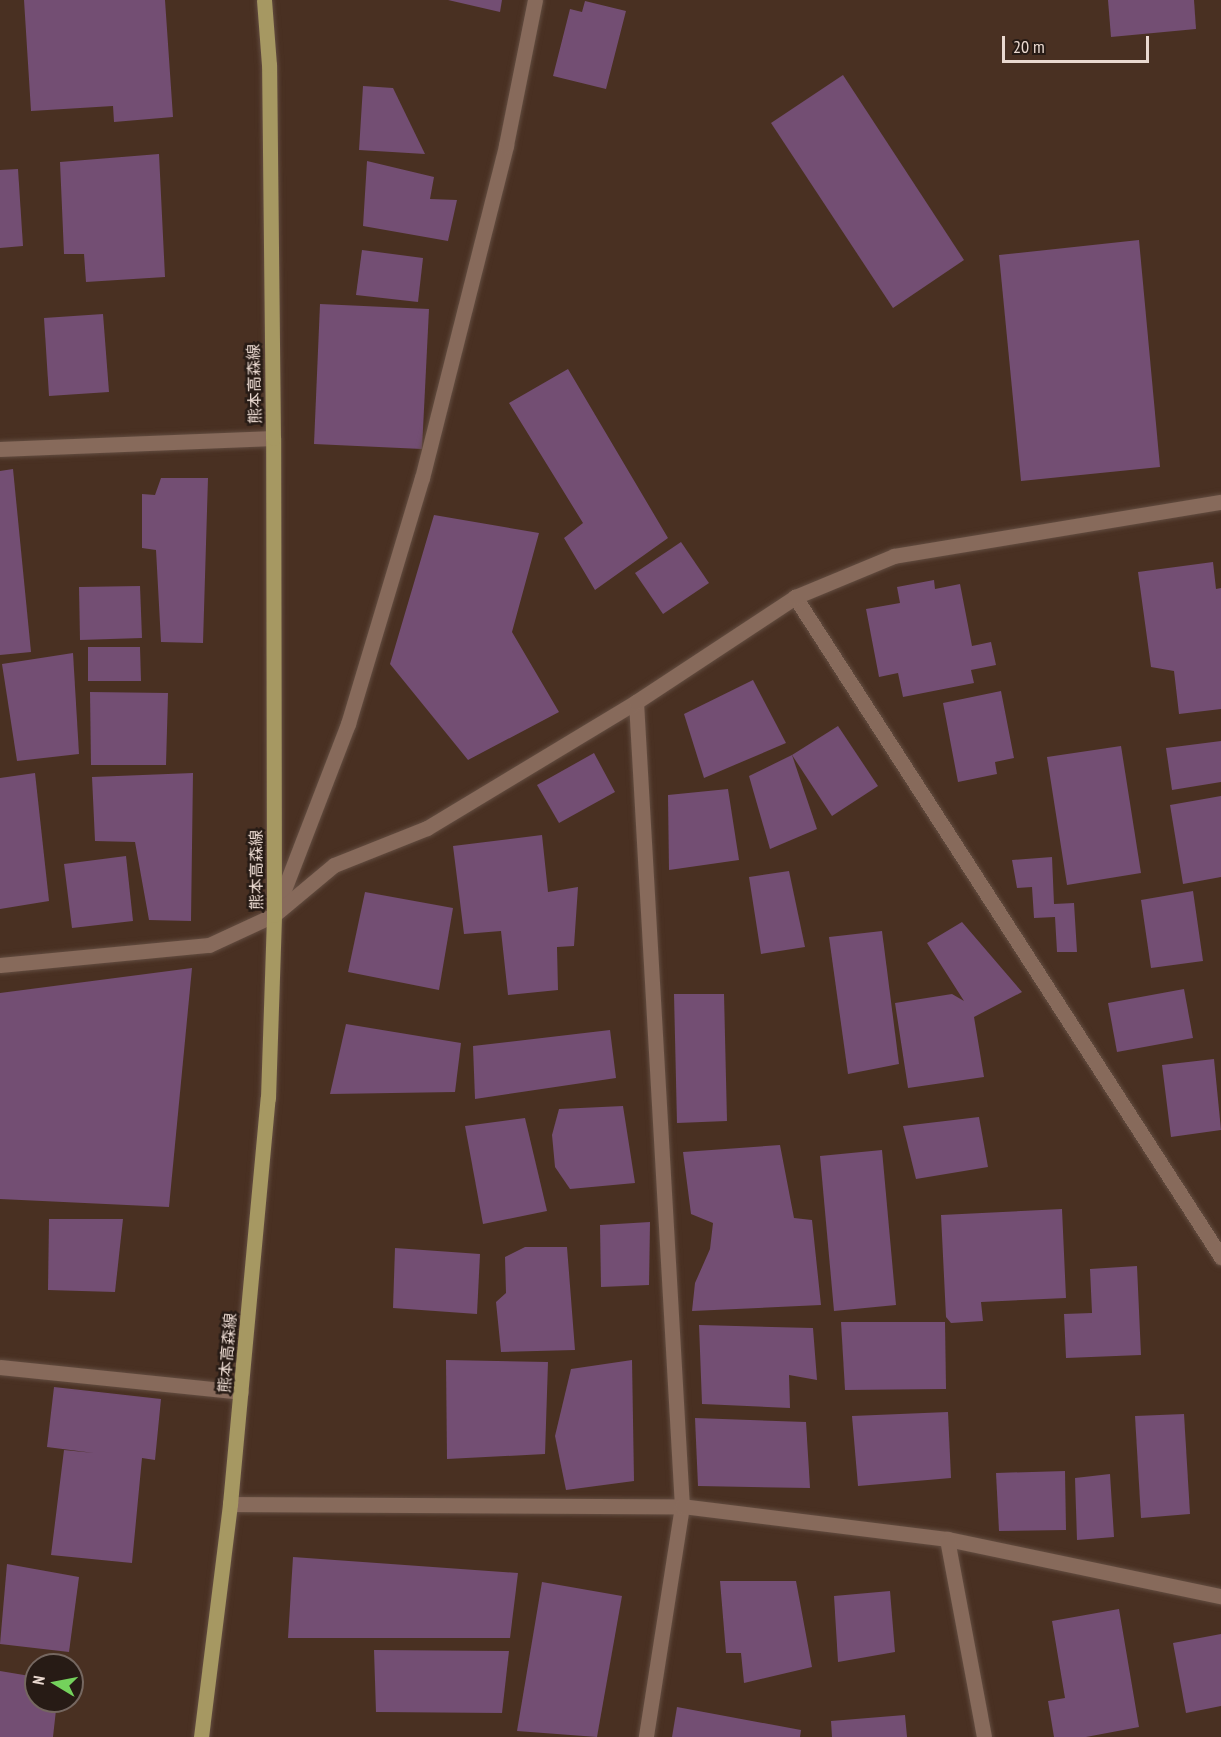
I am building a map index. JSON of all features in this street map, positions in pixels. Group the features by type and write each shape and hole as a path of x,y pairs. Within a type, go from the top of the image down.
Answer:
{"main road":[{"name":"熊本高森線","path":"201,1737 230,1504 268,1098 274,915 273,438 269,65 264,0"}],"street":[{"path":"274,915 348,724 422,478 506,145 535,0"},
{"path":"0,449 273,438"},
{"path":"0,965 209,945 274,915 334,865 427,828 636,702 795,597 894,556 1221,502"},
{"path":"795,597 1221,1257"},
{"path":"636,702 682,1506 646,1737"},
{"path":"0,1367 241,1392"},
{"path":"230,1504 682,1506 947,1539 1221,1596"},
{"path":"947,1539 984,1737"}],"building":[{"path":"24,0 165,0 173,117 114,122 113,106 31,111"},
{"path":"448,0 502,0 500,12"},
{"path":"1108,0 1194,0 1196,29 1111,37"},
{"path":"585,1 626,11 606,89 553,76 570,9 582,12"},
{"path":"843,75 964,260 893,308 771,123"},
{"path":"363,86 393,88 425,154 359,150"},
{"path":"159,154 165,277 86,282 84,254 64,254 60,162"},
{"path":"367,161 434,177 430,199 457,200 448,241 363,226"},
{"path":"18,169 23,246 0,248 0,170"},
{"path":"1139,240 1160,467 1021,481 999,255"},
{"path":"362,250 423,258 418,302 356,295"},
{"path":"320,304 429,309 422,449 314,444"},
{"path":"103,314 109,392 49,396 44,318"},
{"path":"568,369 668,538 595,590 564,538 583,523 509,403"},
{"path":"13,469 31,652 0,655 0,471"},
{"path":"161,478 208,478 203,643 161,642 156,550 142,548 142,494 155,495"},
{"path":"434,515 539,533 512,632 559,712 468,760 390,664"},
{"path":"681,542 709,583 663,614 635,573"},
{"path":"1213,562 1216,589 1221,588 1221,709 1179,714 1174,671 1151,667 1138,572"},
{"path":"934,580 935,589 960,584 972,646 991,642 996,665 971,670 974,683 903,697 898,673 879,677 866,609 900,603 897,587"},
{"path":"140,586 142,638 80,640 79,587"},
{"path":"88,647 140,647 141,681 88,681"},
{"path":"73,653 79,754 17,761 2,664"},
{"path":"753,680 786,743 704,778 684,714"},
{"path":"1001,691 1014,758 995,762 997,774 958,782 943,703"},
{"path":"90,692 168,693 166,765 91,765"},
{"path":"838,726 878,786 832,816 792,755"},
{"path":"1221,741 1221,782 1172,790 1166,748"},
{"path":"1121,746 1141,873 1067,885 1047,757"},
{"path":"594,753 615,792 559,823 537,785"},
{"path":"792,755 817,829 770,849 749,776"},
{"path":"35,773 49,901 0,909 0,778"},
{"path":"193,773 191,921 149,920 135,842 95,841 92,777"},
{"path":"728,789 739,860 669,870 668,795"},
{"path":"1221,796 1221,877 1183,884 1170,805"},
{"path":"542,835 548,892 578,887 574,946 557,947 558,990 508,995 501,931 464,934 453,846"},
{"path":"126,856 133,921 72,928 64,864"},
{"path":"1052,857 1054,904 1074,903 1077,952 1057,952 1055,917 1034,918 1032,887 1017,888 1012,860"},
{"path":"789,871 805,947 761,954 749,877"},
{"path":"1193,891 1203,961 1151,968 1141,900"},
{"path":"365,892 453,908 439,990 348,972"},
{"path":"962,922 1022,992 974,1017 984,1077 908,1088 895,1003 952,994 964,1001 927,943"},
{"path":"882,931 899,1064 848,1074 829,937"},
{"path":"192,968 169,1207 0,1199 0,993"},
{"path":"1184,989 1193,1038 1117,1052 1108,1003"},
{"path":"674,994 724,994 727,1121 677,1123"},
{"path":"346,1024 461,1043 455,1092 330,1094"},
{"path":"610,1030 616,1078 475,1099 473,1046"},
{"path":"1214,1059 1221,1130 1171,1137 1162,1065"},
{"path":"623,1106 635,1183 570,1189 555,1167 552,1135 559,1109"},
{"path":"979,1117 988,1167 916,1179 903,1126"},
{"path":"525,1118 547,1211 483,1224 465,1126"},
{"path":"780,1145 794,1218 812,1220 821,1305 692,1311 695,1283 710,1249 713,1223 691,1214 683,1152"},
{"path":"882,1150 896,1305 834,1311 820,1156"},
{"path":"1062,1209 1066,1298 981,1302 983,1321 951,1323 946,1317 941,1215"},
{"path":"49,1219 123,1219 115,1292 48,1290"},
{"path":"650,1222 649,1285 601,1287 600,1225"},
{"path":"525,1247 567,1247 575,1350 501,1352 496,1302 506,1293 505,1257"},
{"path":"395,1248 480,1254 477,1314 393,1308"},
{"path":"1137,1266 1141,1355 1066,1358 1064,1314 1092,1313 1090,1269"},
{"path":"841,1322 945,1322 946,1389 845,1390"},
{"path":"699,1325 813,1328 817,1380 789,1375 790,1408 702,1404"},
{"path":"446,1360 548,1362 545,1454 447,1459"},
{"path":"632,1360 634,1481 566,1490 555,1436 571,1369"},
{"path":"54,1387 161,1399 155,1460 142,1458 132,1563 51,1555 64,1450 94,1453 47,1447"},
{"path":"948,1412 951,1478 858,1486 852,1416"},
{"path":"1184,1414 1190,1514 1141,1518 1135,1416"},
{"path":"695,1418 806,1422 810,1488 698,1486"},
{"path":"1065,1471 1066,1530 999,1531 996,1473"},
{"path":"1110,1474 1114,1537 1077,1540 1075,1478"},
{"path":"293,1557 518,1573 510,1638 288,1638"},
{"path":"7,1564 79,1577 69,1652 0,1644"},
{"path":"720,1581 796,1581 812,1667 744,1683 741,1653 726,1653"},
{"path":"542,1582 622,1596 597,1737 517,1731"},
{"path":"890,1591 895,1652 838,1662 834,1596"},
{"path":"1119,1609 1139,1727 1086,1737 1054,1737 1048,1701 1065,1698 1052,1621"},
{"path":"1221,1634 1221,1706 1186,1713 1173,1643"},
{"path":"374,1650 509,1651 502,1713 376,1712"},
{"path":"0,1671 24,1675 24,1713 56,1713 53,1737 0,1737"},
{"path":"677,1707 801,1730 800,1737 672,1737"},
{"path":"905,1715 907,1737 832,1737 831,1721"}]}
